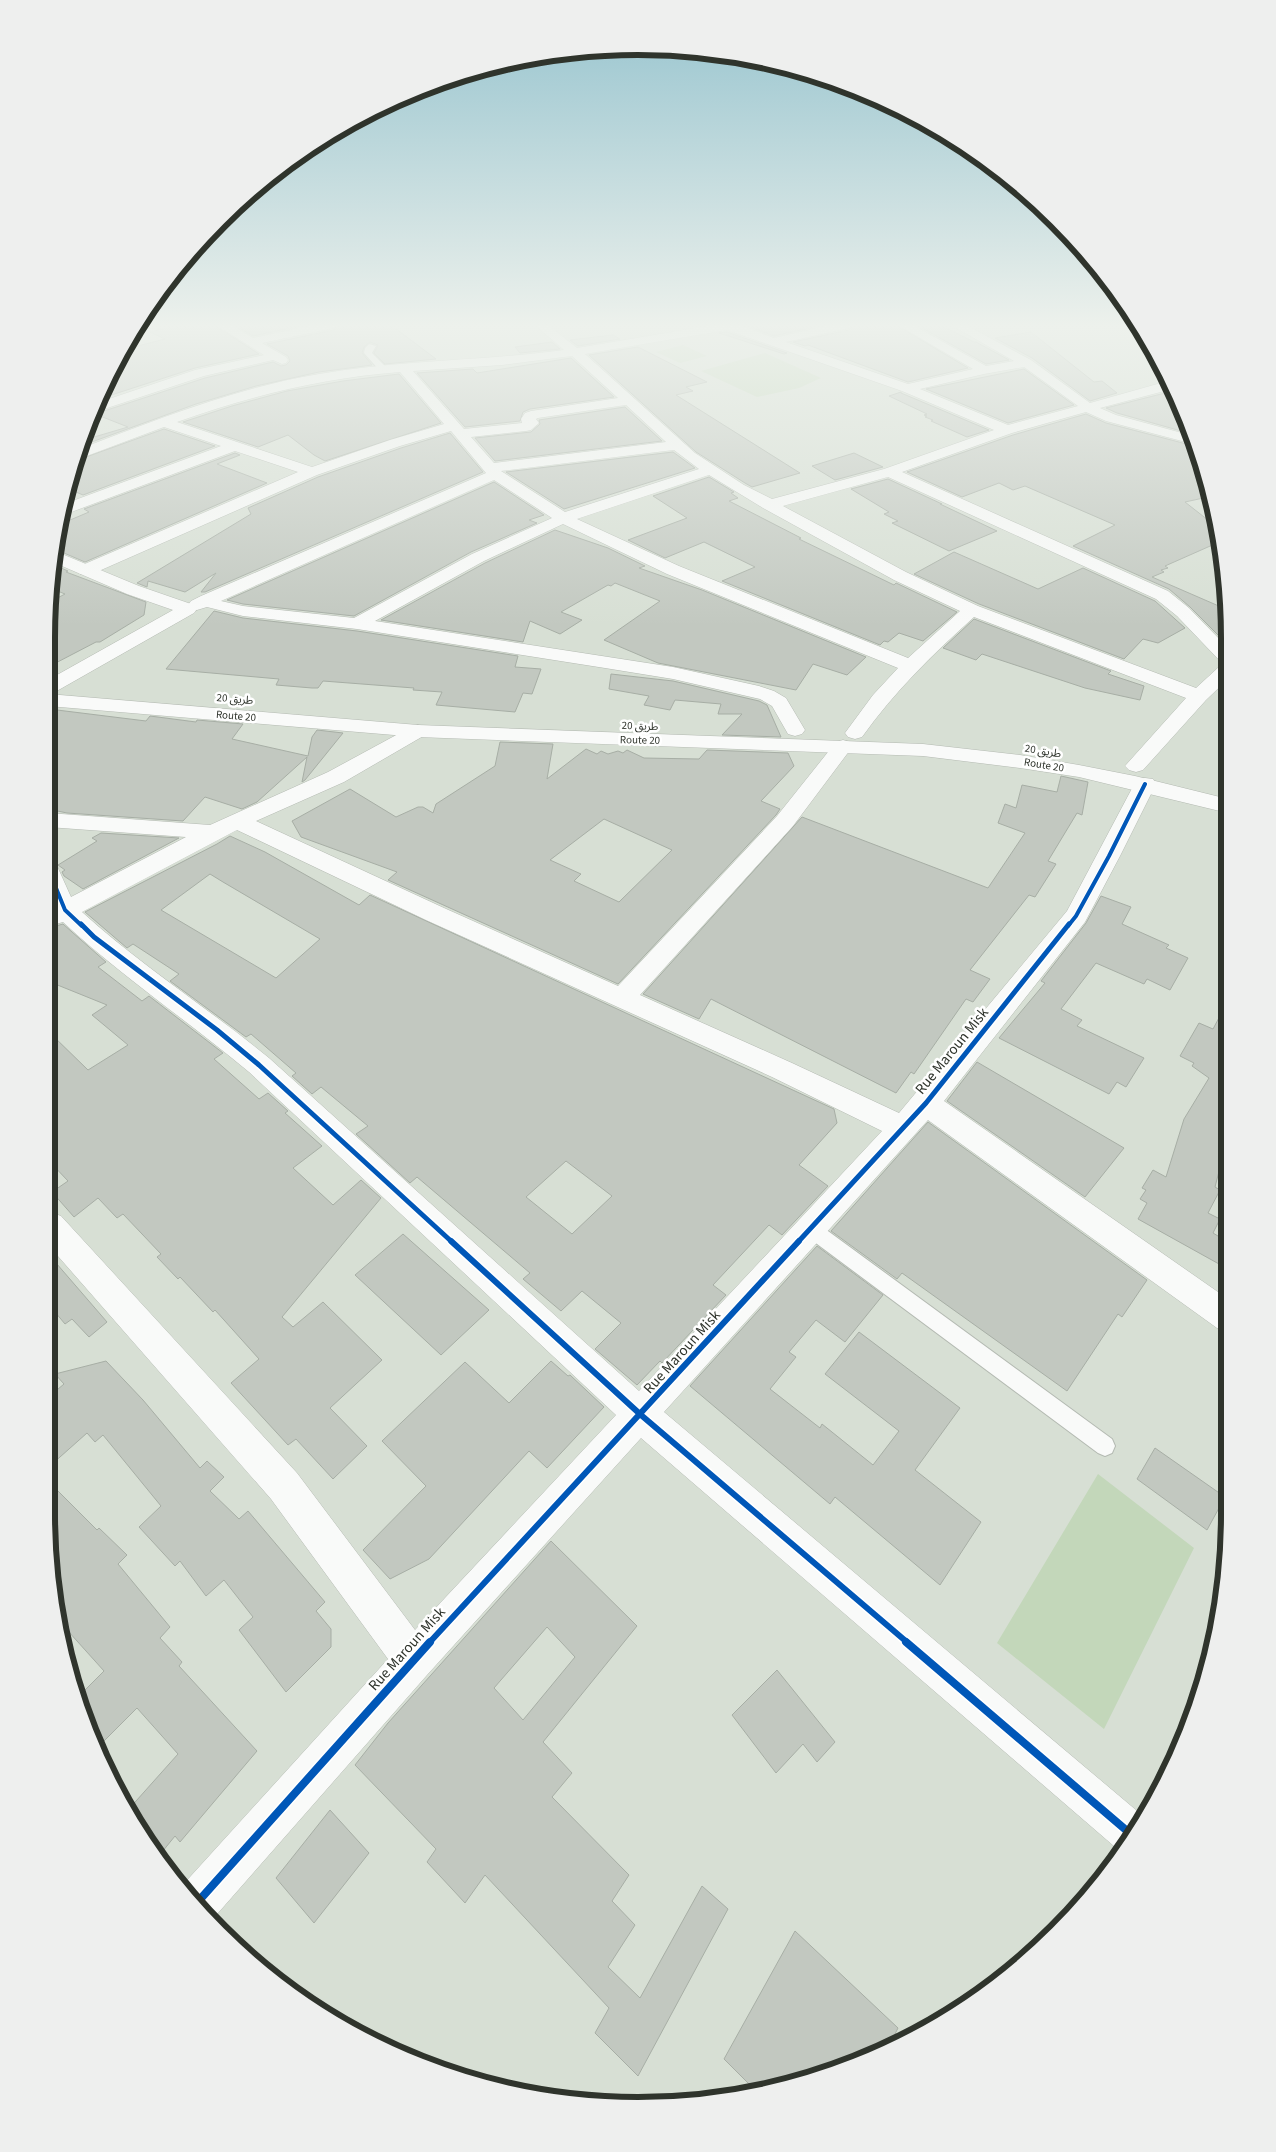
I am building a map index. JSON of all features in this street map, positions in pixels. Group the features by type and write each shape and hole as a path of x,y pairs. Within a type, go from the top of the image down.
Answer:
{"street":[{"path":"86,452 158,425"},
{"path":"172,425 312,472"},
{"path":"453,425 493,471 563,518 673,570 911,666"},
{"path":"86,570 312,472 395,443 457,430 526,428 529,425"},
{"path":"656,425 710,470 769,505 900,576 972,610 1199,696"},
{"path":"996,425 1007,430"},
{"path":"769,505 889,472 1024,425"},
{"path":"1138,425 1185,438"},
{"path":"55,685 188,609 493,471 677,444"},
{"path":"70,508 235,446"},
{"path":"357,624 471,561 563,518 710,470"},
{"path":"889,472 1154,590 1173,602 1221,651"},
{"path":"60,559 188,609"},
{"path":"207,600 217,606 243,611 357,624 673,673 752,690 767,695 779,702 795,730"},
{"path":"622,998 785,821 886,694 911,666 972,610"},
{"name":"Rue Maroun Misk","path":"201,1899 413,1661 926,1103 1076,916 1109,856 1140,775 1199,696 1221,676"},
{"name":"طريق 20","path":"55,688 452,718 795,730 849,740"},
{"name":"Route 20","path":"55,689 418,731 849,740 1003,758 1080,771 1140,775 1221,804"},
{"path":"57,915 213,832 336,777 418,731"},
{"path":"1140,775 1219,784"},
{"path":"55,821 213,832"},
{"path":"236,821 782,1070 903,1128"},
{"path":"57,915 94,937 217,1030 259,1066 641,1415 1128,1830"},
{"path":"926,1103 1221,1312"},
{"path":"55,1231 284,1486 413,1661"}],"lane":[{"path":"811,1229 1105,1446"}],"green space":[{"path":"1098,1474 1194,1548 1104,1729 997,1643"}],"building":[{"path":"124,425 137,425 89,443 91,438 128,427"},
{"path":"193,425 434,425 325,461 288,435 258,447"},
{"path":"538,425 645,425 662,441 495,461 475,438 531,432"},
{"path":"667,425 724,425 800,473 752,487 696,452"},
{"path":"941,425 978,425 989,430 967,437"},
{"path":"1046,425 1115,425 1188,444 1204,498 1185,502 1209,521 1213,545 1165,566 1168,568 1161,570 1164,572 1152,577 1220,607 1221,638 1169,589 1073,546 1115,525 1025,486 1013,490 999,483 962,497 907,472"},
{"path":"1161,425 1181,425 1183,431"},
{"path":"164,429 215,446 83,495 74,491 84,458"},
{"path":"450,433 483,472 205,592 201,592 216,573 185,592 148,581 147,587 137,583 251,514 248,508 318,477"},
{"path":"673,452 695,468 564,509 506,472"},
{"path":"235,453 240,455 217,464 267,483 85,562 62,552 67,521 89,512 84,509"},
{"path":"854,453 883,467 835,480 812,466"},
{"path":"709,477 734,492 731,493 738,498 729,501 801,538 799,539 894,585 896,583 957,612 923,641 899,633 888,642 884,641 880,645 722,581 755,567 704,542 665,558 628,540 687,518 653,496"},
{"path":"888,479 997,531 949,551 892,523 898,521 884,514 889,512 851,489"},
{"path":"494,482 544,515 529,520 537,523 471,552 354,616 243,604 227,600"},
{"path":"555,530 608,548 645,566 639,568 702,590 866,657 847,675 813,664 796,690 658,663 604,640 660,601 615,583 611,586 608,585 561,612 582,620 560,634 530,621 523,642 381,620 485,563"},
{"path":"954,552 1038,589 1083,568 1155,601 1185,628 1158,643 1143,639 1124,659 979,604 914,574"},
{"path":"59,567 68,571 66,572 146,602 144,615 100,642 96,642 55,663 56,599 65,594 57,591"},
{"path":"214,611 243,618 357,631 518,656 515,667 541,669 532,694 523,693 515,712 436,705 442,692 413,690 414,688 323,681 318,688 312,688 276,685 279,679 166,669"},
{"path":"974,619 1111,671 1108,674 1144,686 1140,700 1085,688 982,654 976,660 943,648"},
{"path":"611,674 673,681 759,701 767,705 781,737 722,735 742,714 718,714 721,704 675,700 670,710 644,705 649,696 609,689"},
{"path":"57,710 146,721 150,716 196,722 197,720 243,724 232,739 308,756 312,737 317,730 343,733 305,780 302,782 307,757 257,802 242,809 205,797 183,821 67,813 55,810 55,711"},
{"path":"500,742 553,744 547,779 586,749 597,754 601,751 608,754 618,751 623,753 627,750 644,758 699,759 707,750 788,753 794,766 761,801 780,809 776,815 618,984 388,880 397,872 301,837 292,821 350,789 396,817 418,807 423,807 433,813 436,804 495,766","holes":["604,819 672,850 619,902 574,881 581,874 550,860"]},
{"path":"1061,776 1088,782 1082,815 1077,813 1048,861 1056,864 1035,897 1029,895 970,970 990,979 973,1002 966,999 914,1074 911,1072 896,1093 711,999 699,1019 643,994 802,817 988,888 1025,833 998,823 1005,804 1016,808 1022,785 1057,792"},
{"path":"101,833 179,838 83,889 64,876 62,872 65,870 58,865 97,841 92,838"},
{"path":"230,836 265,852 359,905 370,895 834,1109 837,1123 799,1165 828,1186 782,1235 769,1225 713,1285 726,1295 662,1363 660,1361 637,1385 595,1349 621,1323 582,1291 561,1311 523,1279 530,1273 417,1177 410,1183 356,1134 368,1126 321,1087 312,1094 292,1076 296,1073 251,1034 246,1037 170,981 179,974 133,944 127,948 85,912","holes":["210,874 223,882 320,939 276,978 161,910","566,1161 612,1196 572,1234 526,1197"]},
{"path":"1101,896 1131,907 1122,924 1169,945 1166,948 1188,958 1170,990 1147,979 1144,984 1096,963 1061,1009 1082,1020 1077,1026 1144,1058 1126,1087 1117,1082 1109,1094 999,1038 1045,983 1041,981 1086,923"},
{"path":"63,924 106,962 98,967 142,1001 149,996 223,1053 214,1059 259,1099 268,1093 288,1111 285,1113 322,1146 293,1168 333,1205 361,1180 381,1198 282,1317 293,1327 323,1302 382,1360 330,1408 367,1446 333,1479 296,1439 288,1445 231,1383 259,1359 215,1310 213,1312 180,1277 178,1279 157,1257 161,1254 123,1214 117,1218 98,1198 74,1217 55,1195 55,1190 68,1181 55,1167 55,1038 88,1070 128,1045 92,1015 107,1005 55,984 55,926"},
{"path":"1221,1014 1221,1163 1215,1187 1220,1190 1208,1213 1220,1219 1213,1233 1221,1238 1221,1265 1138,1219 1147,1203 1140,1199 1146,1190 1142,1188 1153,1170 1166,1177 1184,1119 1209,1078 1192,1066 1194,1063 1180,1056 1199,1023 1213,1029"},
{"path":"977,1062 1124,1148 1085,1197 947,1101"},
{"path":"928,1122 1147,1280 1122,1317 1118,1314 1067,1391 902,1273 897,1279 831,1231"},
{"path":"403,1234 489,1310 441,1355 355,1275"},
{"path":"817,1246 883,1295 845,1342 816,1320 789,1352 796,1357 770,1389 820,1428 822,1424 873,1465 899,1431 825,1374 859,1332 960,1408 915,1470 981,1522 940,1585 835,1497 830,1504 690,1386"},
{"path":"55,1262 107,1322 89,1337 72,1319 65,1324 55,1312"},
{"path":"106,1361 143,1400 200,1468 207,1461 224,1477 210,1491 239,1519 248,1511 325,1602 316,1611 331,1629 331,1647 286,1692 239,1630 253,1617 224,1580 206,1596 180,1561 175,1566 139,1527 161,1506 103,1435 95,1442 87,1433 55,1461 55,1392 64,1384 55,1374"},
{"path":"551,1361 568,1376 570,1375 604,1407 547,1468 529,1451 429,1559 390,1579 363,1550 426,1486 382,1441 465,1362 509,1403"},
{"path":"1155,1448 1221,1494 1221,1504 1207,1530 1137,1479"},
{"path":"55,1488 97,1530 99,1528 127,1555 118,1564 170,1627 160,1638 182,1662 179,1666 257,1751 180,1842 175,1836 163,1851 133,1805 178,1754 137,1708 102,1743 83,1692 104,1671 68,1631 60,1590 56,1552"},
{"path":"551,1541 637,1626 543,1742 572,1773 552,1797 629,1875 612,1901 635,1925 608,1967 640,1998 702,1886 728,1909 638,2076 595,2033 609,2008 485,1875 465,1903 427,1862 436,1849 355,1765 388,1723","holes":["547,1627 575,1657 523,1720 494,1688"]},
{"path":"777,1670 835,1742 817,1762 803,1744 776,1773 732,1715"},
{"path":"330,1810 369,1853 314,1923 276,1878"},
{"path":"795,1931 898,2028 893,2038 861,2053 789,2077 752,2086 724,2059"}],"cycle path":[{"path":"201,1899 413,1661 926,1103 1076,916 1145,784"},
{"path":"55,886 65,910 94,937 217,1030 259,1065 641,1415 1127,1831"}]}
